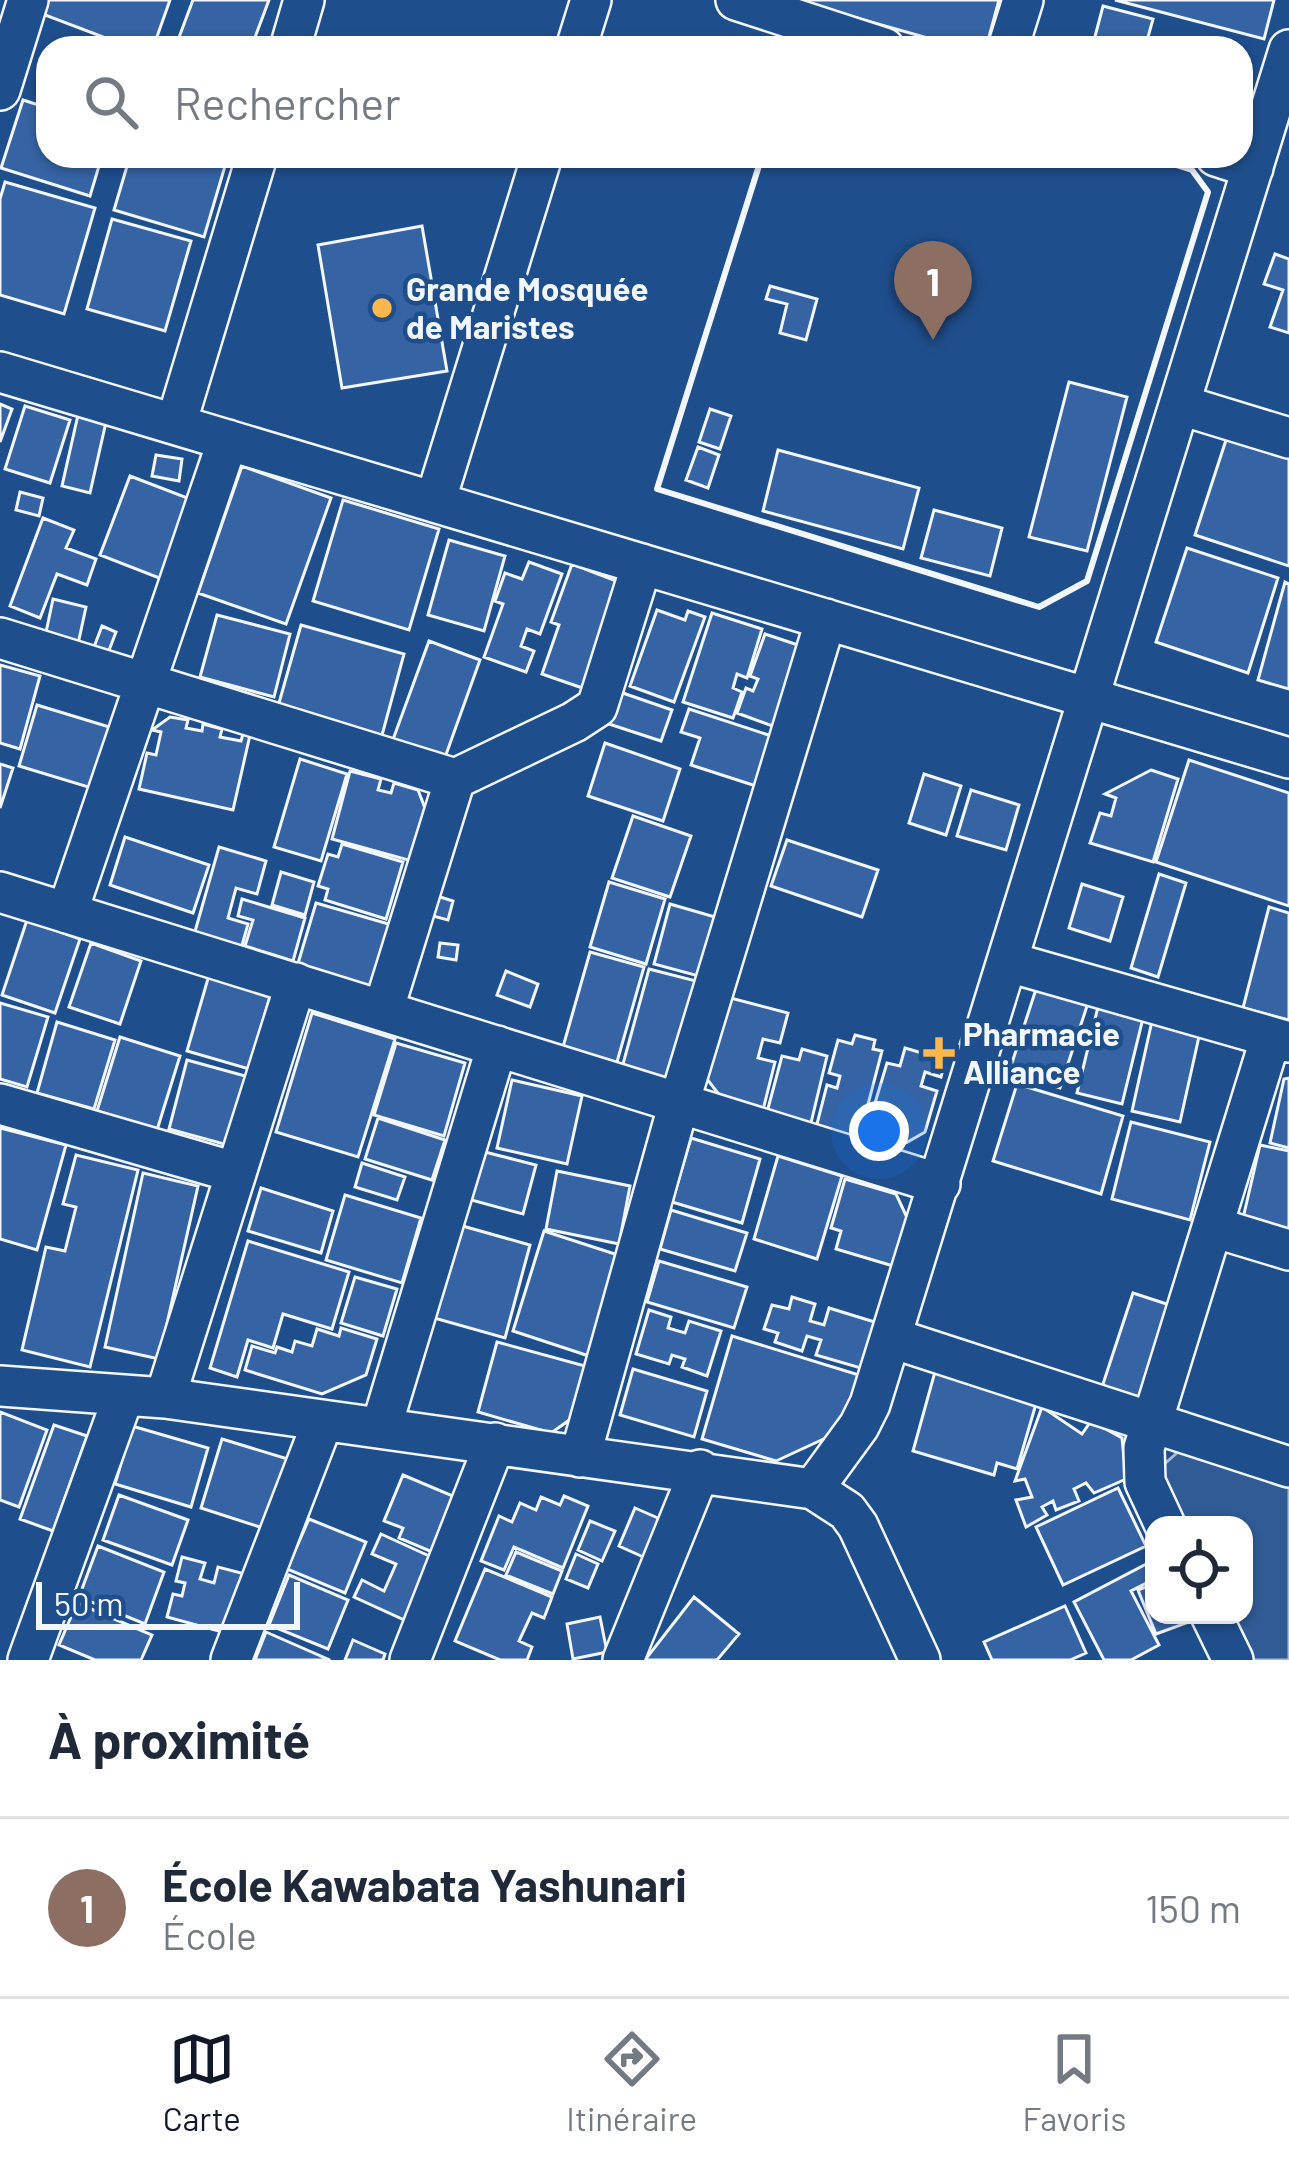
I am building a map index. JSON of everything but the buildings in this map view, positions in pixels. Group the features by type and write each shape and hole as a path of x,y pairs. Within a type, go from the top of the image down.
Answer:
{"street":[{"path":"4,65 28,0"},
{"path":"294,36 304,0"},
{"path":"580,36 591,0"},
{"path":"736,0 847,36"},
{"path":"1012,36 1022,0"},
{"path":"1253,123 1289,50"},
{"path":"176,424 253,168"},
{"path":"435,502 538,168"},
{"path":"813,1489 859,1426 892,1338 1181,405 1233,168"},
{"path":"0,372 1289,758"},
{"path":"1181,405 1289,438"},
{"path":"67,913 228,440"},
{"path":"0,638 455,779 574,722 597,706 642,564"},
{"path":"580,1457 679,1103 826,619"},
{"path":"383,1011 455,779"},
{"path":"0,892 940,1184"},
{"path":"1009,962 1280,1040 1213,1227 1142,1465 1161,1516"},
{"path":"165,1399 296,983"},
{"path":"381,1428 497,1046"},
{"path":"0,1104 233,1172"},
{"path":"1213,1227 1289,1250"},
{"path":"892,1338 1289,1467"},
{"path":"0,1387 165,1399 813,1489 847,1511 858,1526 920,1660"},
{"path":"19,1653 124,1395"},
{"path":"231,1660 323,1421"},
{"path":"410,1660 495,1443"},
{"path":"623,1660 700,1470"},
{"path":"1216,1624 1234,1660"}],"shaded area":[{"path":"1178,1452 1289,1487 1289,1660 1253,1660 1235,1624 1253,1624 1253,1516 1183,1516 1160,1468"}],"wall":[{"path":"758,168 657,489 1039,607 1087,581 1208,192 1186,168"}],"place":[{"name":"Grande Mosquée de Maristes","path":"382,308"},
{"name":"École Kawabata Yashunari","path":"933,340"},
{"name":"Pharmacie Alliance","path":"939,1053"}]}
